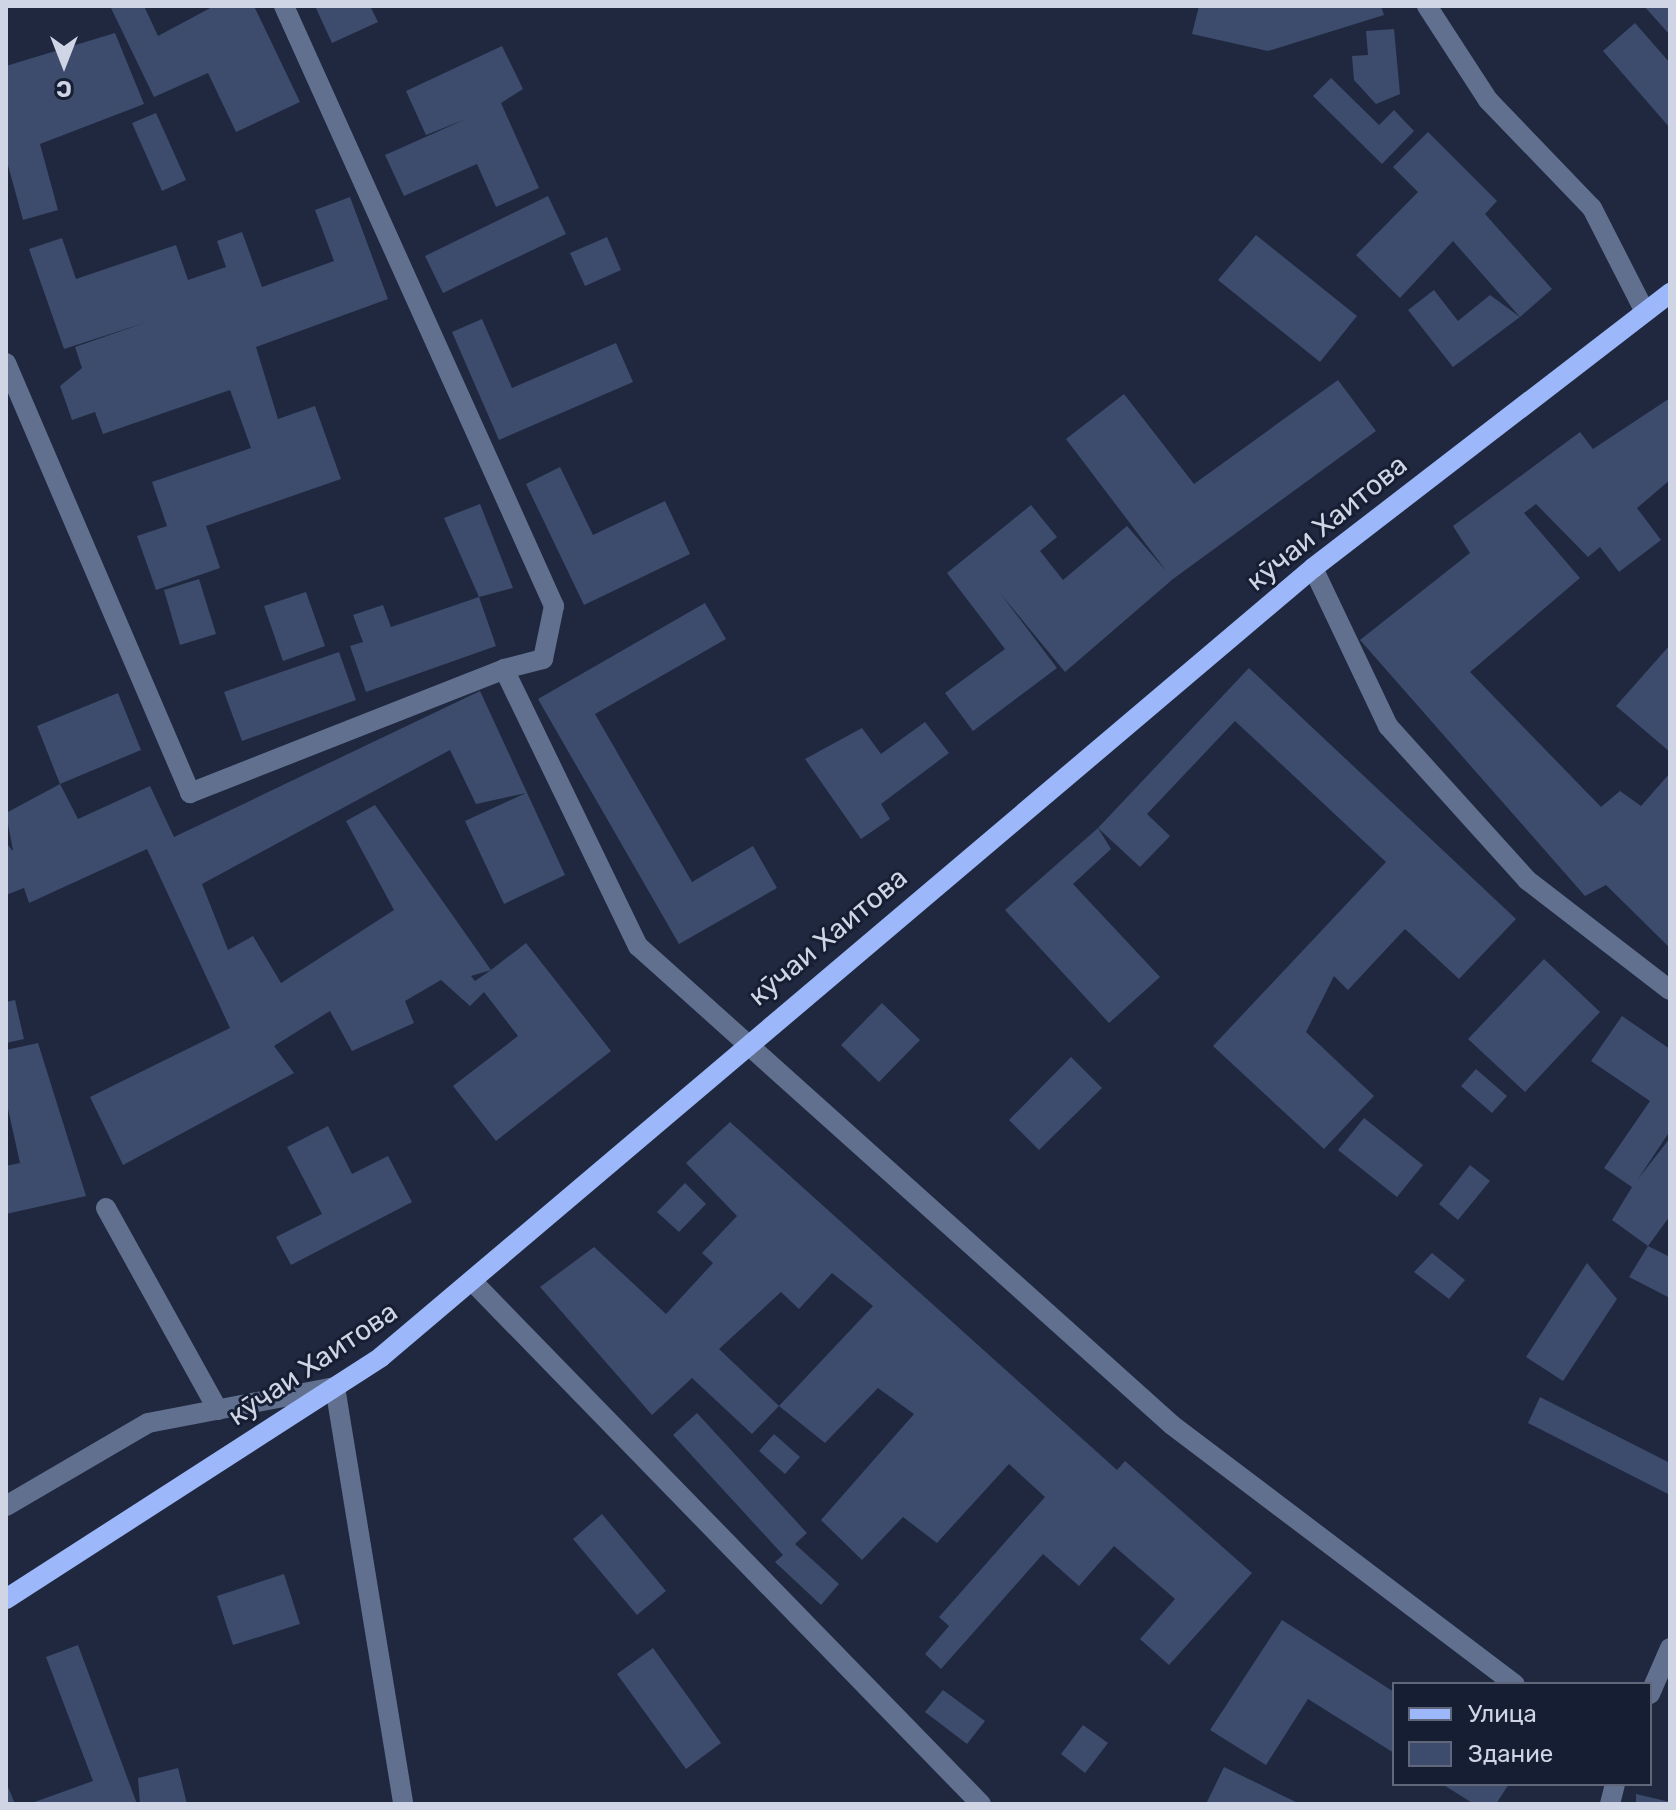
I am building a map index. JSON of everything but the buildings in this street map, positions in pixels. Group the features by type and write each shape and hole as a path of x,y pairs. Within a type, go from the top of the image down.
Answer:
{"main road":[{"name":"кӯчаи Хаитова","path":"6,1599 335,1387 472,1281 743,1045 1313,568 1670,293"}],"street":[{"path":"6,363 190,793 504,669 543,659 554,606 284,6"},
{"path":"1427,6 1488,100 1592,208 1644,310"},
{"path":"1313,568 1388,726 1527,880 1670,990"},
{"path":"504,669 638,946 743,1045 1172,1425 1512,1682"},
{"path":"106,1208 218,1410"},
{"path":"472,1281 981,1804"},
{"path":"6,1506 148,1423 335,1387 403,1804"},
{"path":"1652,1689 1670,1648"}]}
